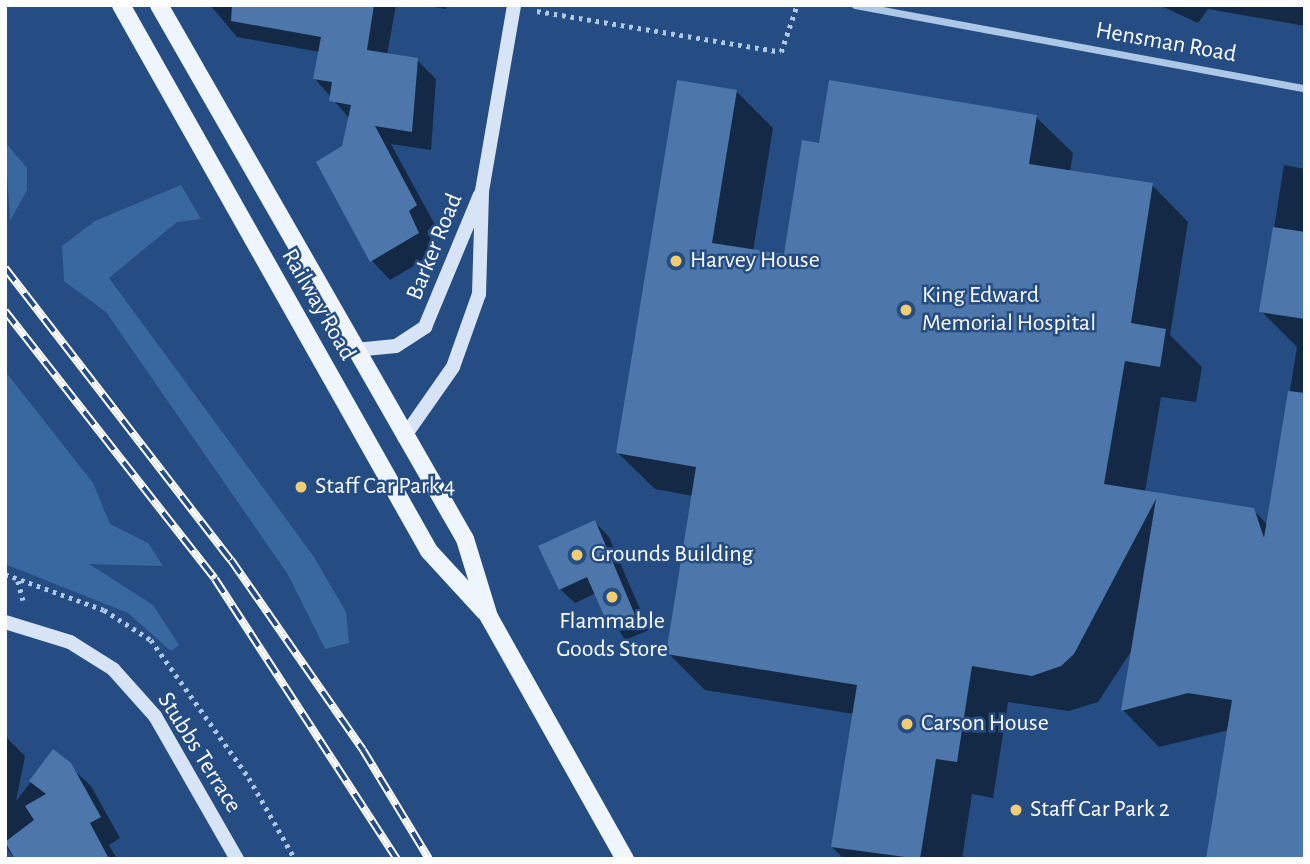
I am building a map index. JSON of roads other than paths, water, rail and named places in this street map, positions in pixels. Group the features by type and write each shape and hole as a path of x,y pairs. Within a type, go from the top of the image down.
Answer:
{"main road":[{"name":"Railway Road","path":"121,5 429,551 489,617"},
{"name":"Railway Road","path":"159,5 404,438 465,539 489,617 625,859"}],"street":[{"name":"Hensman Road","path":"855,5 1305,88"},
{"name":"Barker Road","path":"404,438 453,367 471,325 484,265 482,191 514,6"},
{"name":"Barker Road","path":"355,350 396,346 425,327 482,191"},
{"name":"Stubbs Terrace","path":"5,622 70,642 113,669 155,716 237,859"}],"railway":[{"path":"5,268 231,560 363,750 429,859"},
{"path":"5,311 215,579 397,859"}],"place":[{"name":"Harvey House","path":"676,261"},
{"name":"King Edward Memorial Hospital","path":"906,310"},
{"name":"Staff Car Park 4","path":"301,487"},
{"name":"Grounds Building","path":"577,555"},
{"name":"Flammable Goods Store","path":"612,597"},
{"name":"Carson House","path":"907,724"},
{"name":"Staff Car Park 2","path":"1016,810"}]}
